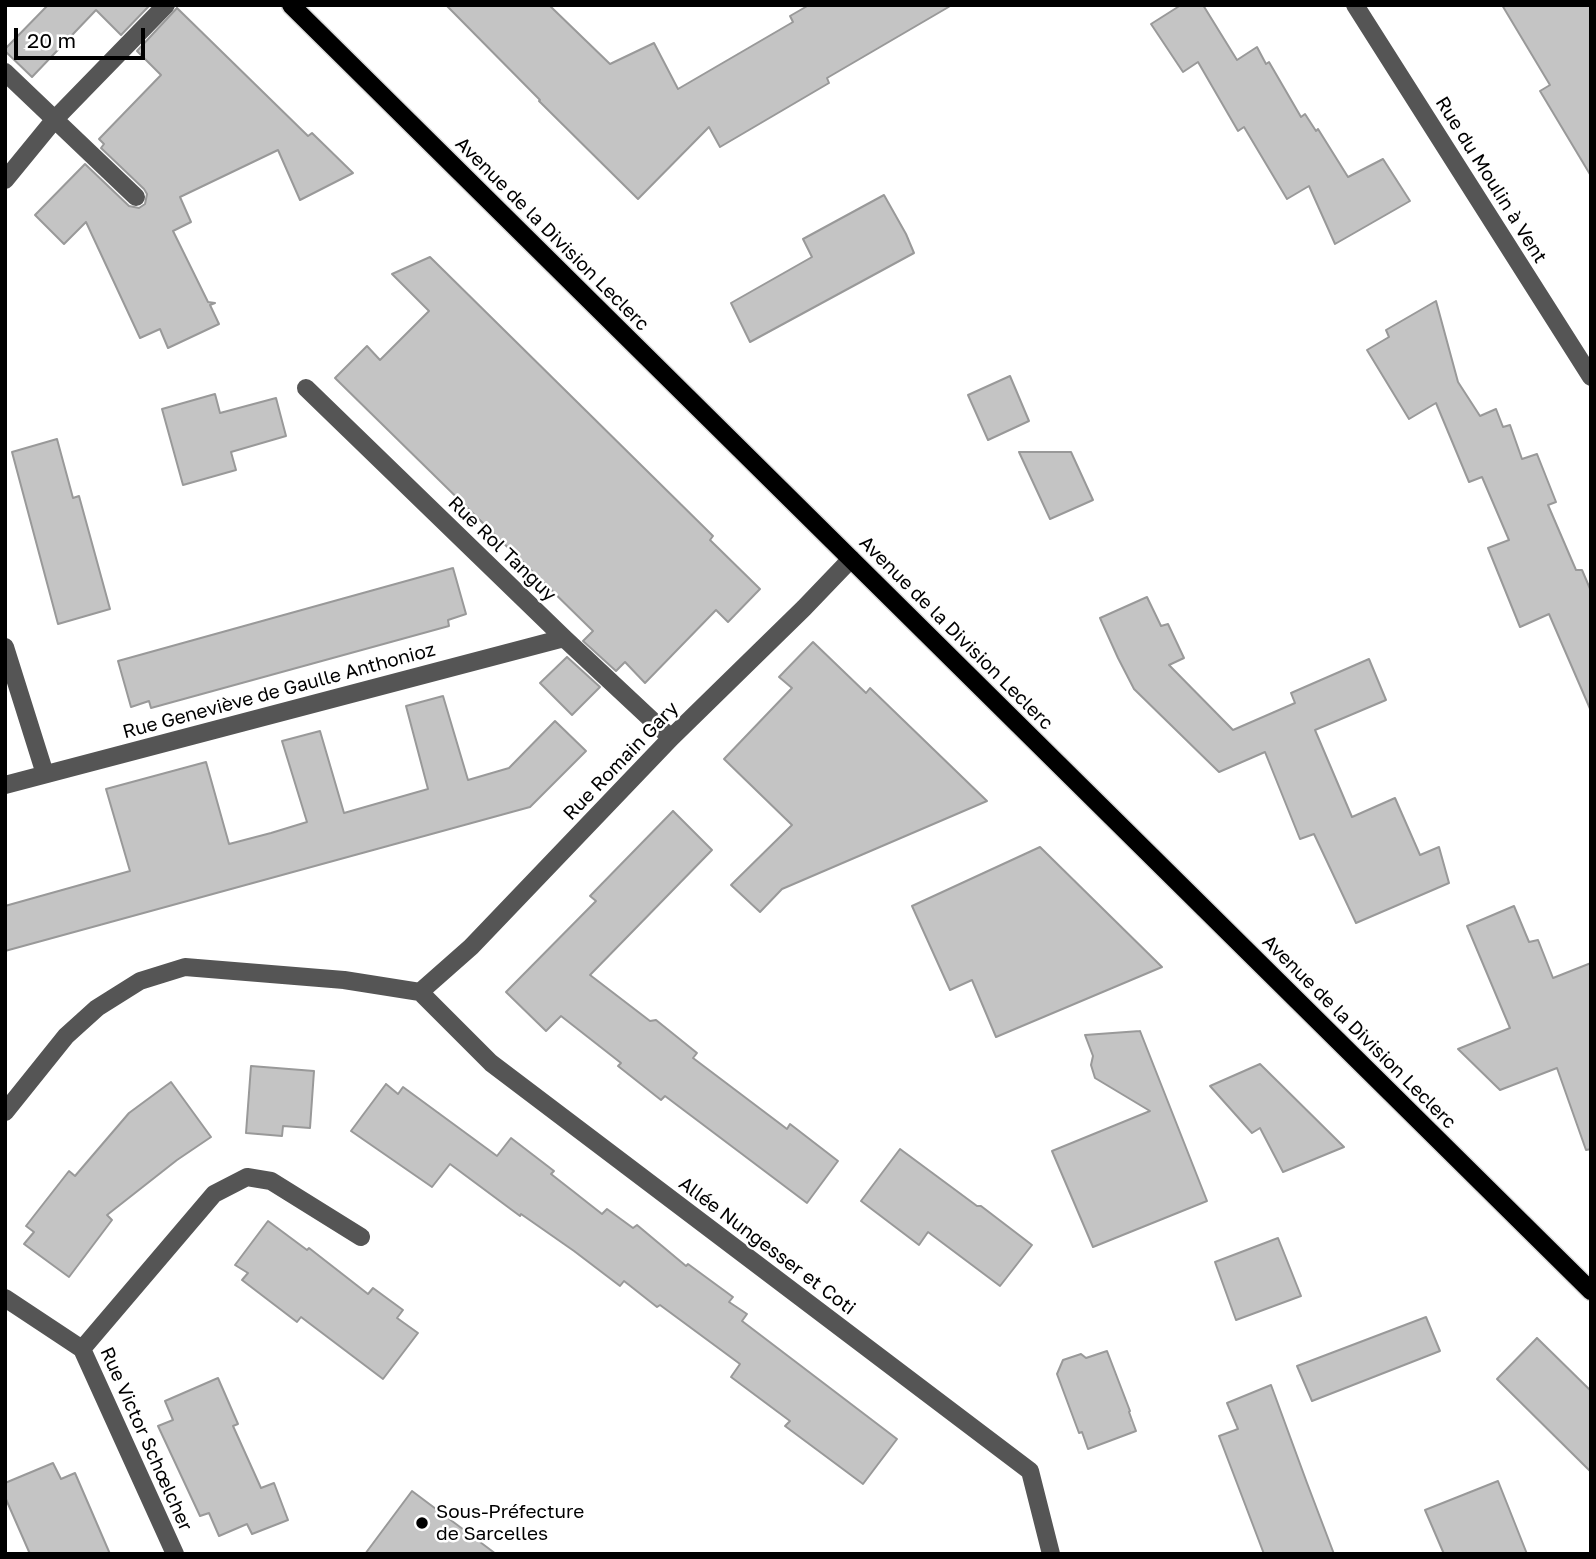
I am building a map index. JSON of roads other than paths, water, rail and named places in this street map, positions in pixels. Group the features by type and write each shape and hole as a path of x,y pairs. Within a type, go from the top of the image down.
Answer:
{"main road":[{"name":"Avenue de la Division Leclerc","path":"291,5 1591,1291"}],"street":[{"path":"5,180 55,119 166,5"},
{"name":"Rue du Moulin à Vent","path":"1355,5 1591,377"},
{"path":"5,72 136,197"},
{"name":"Rue Rol Tanguy","path":"306,388 671,738"},
{"name":"Rue Romain Gary","path":"420,992 471,947 671,738 851,559"},
{"name":"Rue Geneviève de Gaulle Anthonioz","path":"5,785 564,638"},
{"path":"5,647 45,774"},
{"path":"5,1112 66,1036 97,1008 141,981 186,967 344,980 420,992"},
{"name":"Allée Nungesser et Coti","path":"420,992 491,1063 1030,1471 1051,1554"},
{"path":"82,1349 214,1194 247,1177 271,1181 361,1237"},
{"name":"Rue Victor Schœlcher","path":"5,1297 82,1349 175,1554"}],"place":[{"name":"Sous-Préfecture de Sarcelles","path":"422,1523"}]}
